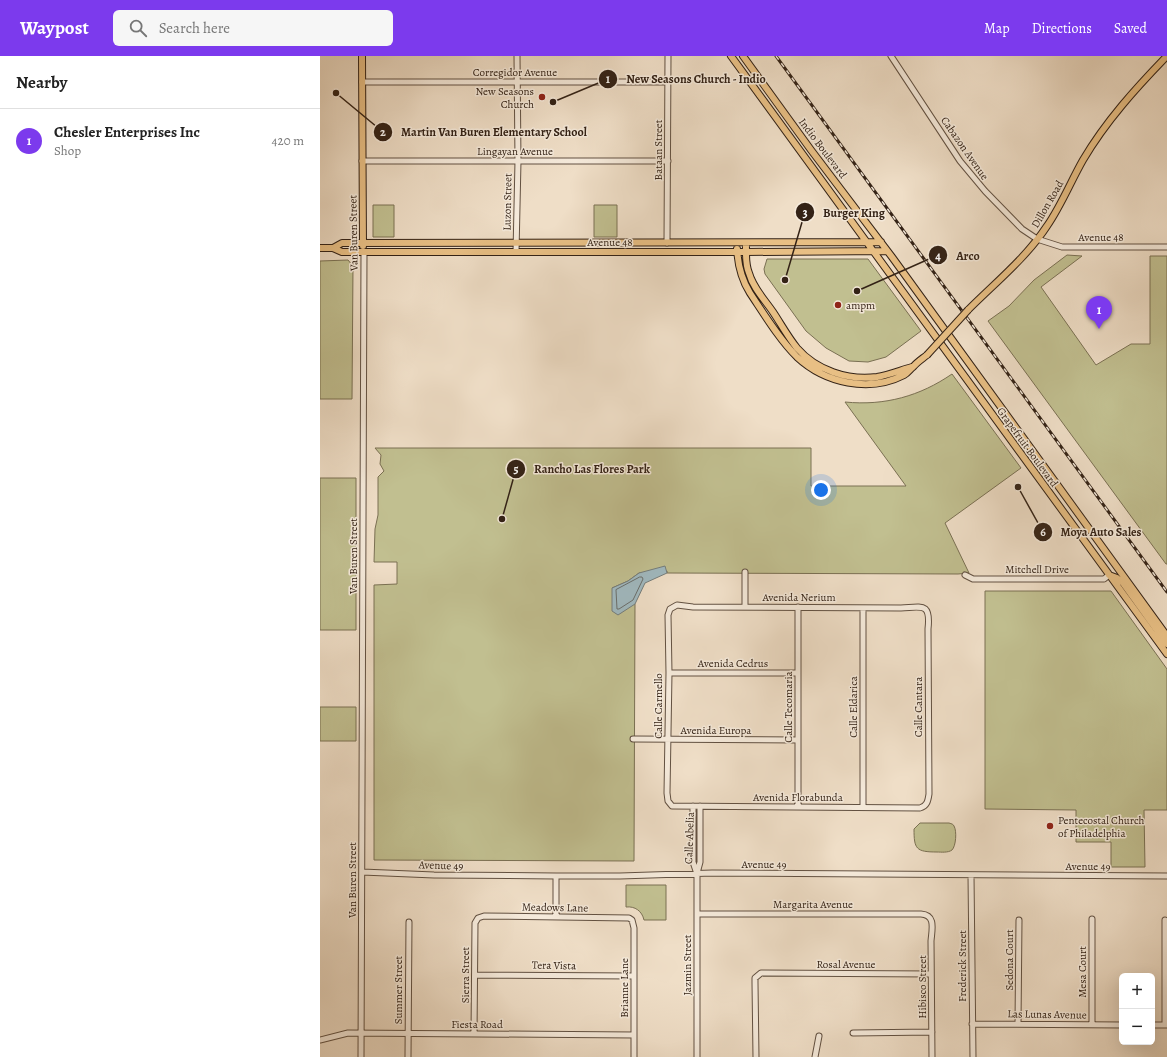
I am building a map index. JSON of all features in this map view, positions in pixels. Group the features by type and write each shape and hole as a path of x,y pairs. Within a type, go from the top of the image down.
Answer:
{"main road":[{"name":"Van Buren Street","path":"362,56 364,252"},
{"name":"Indio Boulevard","path":"731,56 873,251"},
{"name":"Indio Boulevard","path":"743,56 887,251"},
{"name":"Dillon Road","path":"737,243 740,272 745,285 785,342 797,356 811,368 838,381 848,383 866,384 886,382 898,378 907,374 912,367 927,355 983,295 1014,265 1037,239 1047,226 1096,138 1124,102 1167,56"},
{"name":"Avenue 48","path":"333,248 342,243 881,242"},
{"path":"598,252 610,248 662,248 665,247 667,243"},
{"name":"Dillon Road","path":"746,243 748,273 756,288 797,348 814,362 849,377 865,378 879,376 912,367"},
{"name":"Avenue 48","path":"320,248 333,248 342,252 887,251"},
{"name":"Grapefruit Boulevard","path":"873,251 1167,654"},
{"name":"Grapefruit Boulevard","path":"887,251 1167,636"},
{"path":"1109,575 1117,578 1123,583 1167,644"}],"street":[{"name":"Luzon Street","path":"516,252 518,161 517,56"},
{"name":"Bataan Street","path":"667,243 668,56"},
{"name":"Cabazon Avenue","path":"891,56 973,177 1022,229 1037,239"},
{"name":"Corregidor Avenue","path":"362,82 668,82"},
{"name":"Lingayan Avenue","path":"362,161 668,161"},
{"name":"Avenue 48","path":"1037,239 1062,247 1167,247"},
{"name":"Van Buren Street","path":"362,1057 364,252"},
{"path":"745,572 745,607"},
{"name":"Mitchell Drive","path":"965,575 973,579 1104,579 1109,575"},
{"name":"Avenida Nerium","path":"670,609 677,605 693,607 863,608 920,606 927,610"},
{"name":"Calle Tecomaria","path":"798,607 798,807"},
{"name":"Calle Eldarica","path":"862,807 863,608"},
{"name":"Calle Carmello","path":"670,609 668,615 669,673 667,798 670,804"},
{"name":"Calle Cantara","path":"926,804 928,802 929,794 929,617 927,610"},
{"name":"Avenida Cedrus","path":"669,673 798,673"},
{"name":"Avenida Europa","path":"634,739 798,740"},
{"name":"Avenida Florabunda","path":"670,804 676,807 920,808 926,804"},
{"name":"Calle Abelia","path":"693,806 693,862 696,874"},
{"name":"Calle Abelia","path":"696,874 700,862 700,806"},
{"name":"Avenue 49","path":"362,872 434,875 556,876 696,874 1167,876"},
{"name":"Jazmin Street","path":"696,874 697,1057"},
{"name":"Frederick Street","path":"971,875 972,1057"},
{"path":"556,876 556,917"},
{"name":"Margarita Avenue","path":"697,914 920,914 930,917"},
{"name":"Meadows Lane","path":"478,918 484,916 625,917 632,920"},
{"name":"Hibisco Street","path":"930,917 933,925 931,941 932,1057"},
{"name":"Sierra Street","path":"474,1034 475,923 478,918"},
{"name":"Mesa Court","path":"1092,919 1092,1025"},
{"name":"Brianne Lane","path":"632,920 634,928 634,1057"},
{"name":"Sedona Court","path":"1018,1024 1019,920"},
{"path":"1155,1025 1166,1026 1165,920"},
{"name":"Summer Street","path":"408,1057 409,922"},
{"name":"Rosal Avenue","path":"756,1057 755,978 761,973 932,974"},
{"name":"Tera Vista","path":"475,975 634,976"},
{"name":"Las Lunas Avenue","path":"972,1024 1119,1025"},
{"path":"853,1033 932,1032"},
{"name":"Fiesta Road","path":"320,1040 348,1034 634,1035"},
{"path":"815,1057 819,1036"}],"shaded area":[{"path":"373,205 394,205 394,237 373,237"},
{"path":"594,205 617,205 617,237 594,237"},
{"path":"1067,255 1082,256 1041,287 1096,365 1131,344 1150,344 1150,256 1167,256 1167,564 988,321 1009,306 1034,280"},
{"path":"767,259 868,259 921,331 886,357 868,362 849,361 826,348 806,331 765,274 764,269"},
{"path":"348,260 353,266 352,399 320,399 320,261"},
{"path":"952,374 1021,468 945,523 969,573 667,573 667,571 639,573 628,581 612,588 635,604 634,861 374,860 374,585 397,584 397,562 374,562 375,529 378,515 378,477 384,471 380,464 381,455 375,448 811,448 811,486 906,486 845,402 860,403 888,401 902,398 915,394 940,382"},
{"path":"320,478 356,478 356,630 320,630"},
{"path":"985,591 1111,591 1167,669 1167,810 1144,810 1145,867 1111,867 1111,842 1076,842 1076,810 985,809"},
{"path":"320,707 356,707 356,741 320,741"},
{"path":"920,823 953,824 956,835 952,850 949,852 930,852 920,850 916,845 914,829"},
{"path":"626,885 666,885 666,920 644,920 642,914 638,910 632,907 626,907"}],"water":[{"path":"665,566 667,573 645,583 635,604 618,615 612,611 612,588 628,581 639,573"}],"railway":[{"path":"776,56 1167,592"}],"place":[{"name":"Martin Van Buren Elementary School","path":"336,93"},
{"name":"New Seasons Church","path":"542,97"},
{"name":"New Seasons Church - Indio","path":"553,102"},
{"name":"Burger King","path":"785,280"},
{"name":"Arco","path":"857,291"},
{"name":"ampm","path":"838,305"},
{"name":"Chesler Enterprises Inc","path":"1099,329"},
{"name":"Moya Auto Sales","path":"1018,487"},
{"name":"Rancho Las Flores Park","path":"502,519"},
{"name":"Pentecostal Church of Philadelphia","path":"1050,826"}]}
